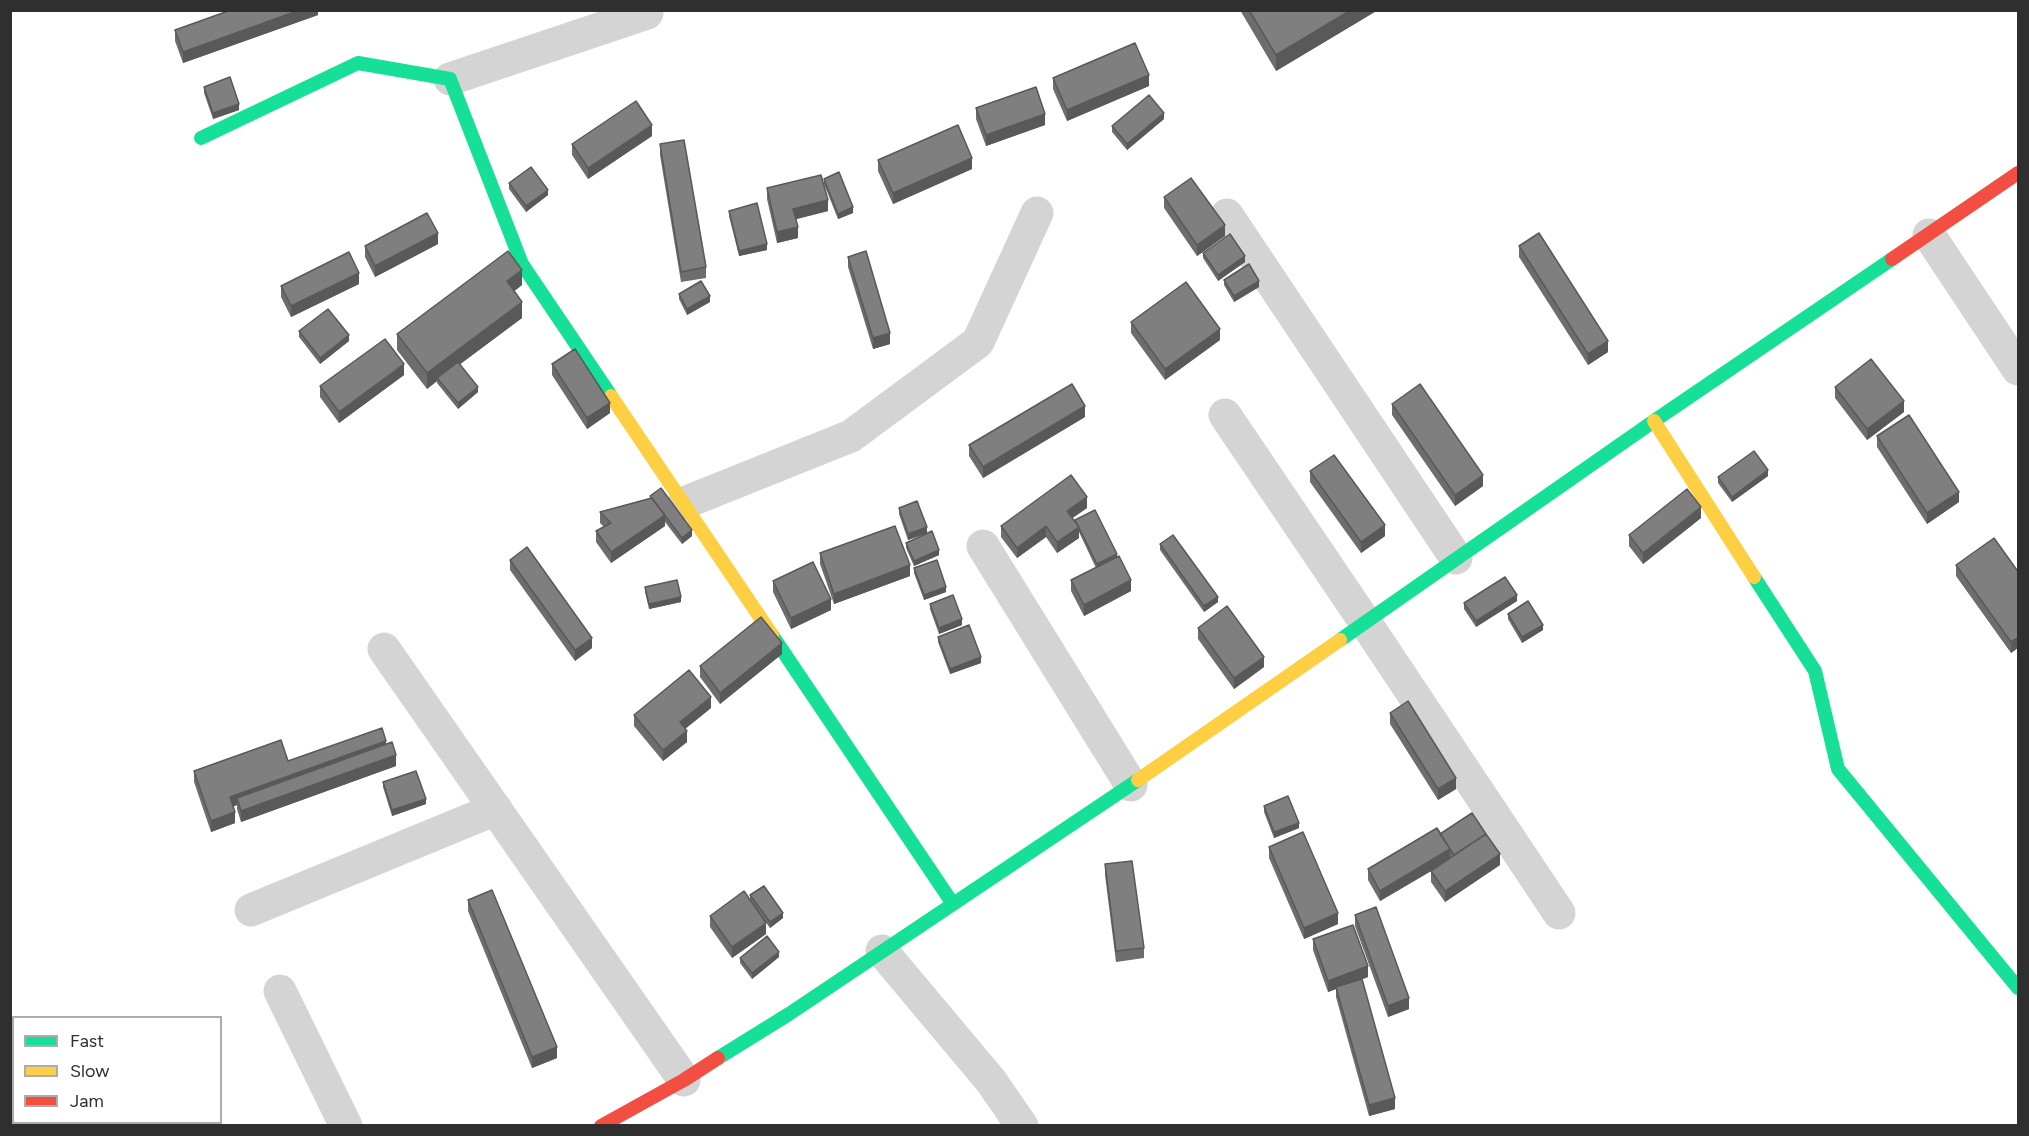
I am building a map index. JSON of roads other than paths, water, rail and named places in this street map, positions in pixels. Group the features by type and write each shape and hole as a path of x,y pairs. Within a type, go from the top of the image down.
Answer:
{"street":[{"path":"201,138 358,63 450,79 647,13"},
{"path":"450,79 522,264 953,904"},
{"path":"601,1125 684,1080 789,1014 1131,785 1654,421 2019,173"},
{"path":"684,503 851,436 978,342 1037,213"},
{"path":"1227,214 1456,558"},
{"path":"1929,235 2019,369"},
{"path":"1225,416 1559,913"},
{"path":"1654,421 1815,671 1838,769 2019,988"},
{"path":"983,546 1131,785"},
{"path":"384,649 684,1080"},
{"path":"250,910 496,809"},
{"path":"882,951 991,1081 1022,1125"},
{"path":"280,991 346,1125"}]}
